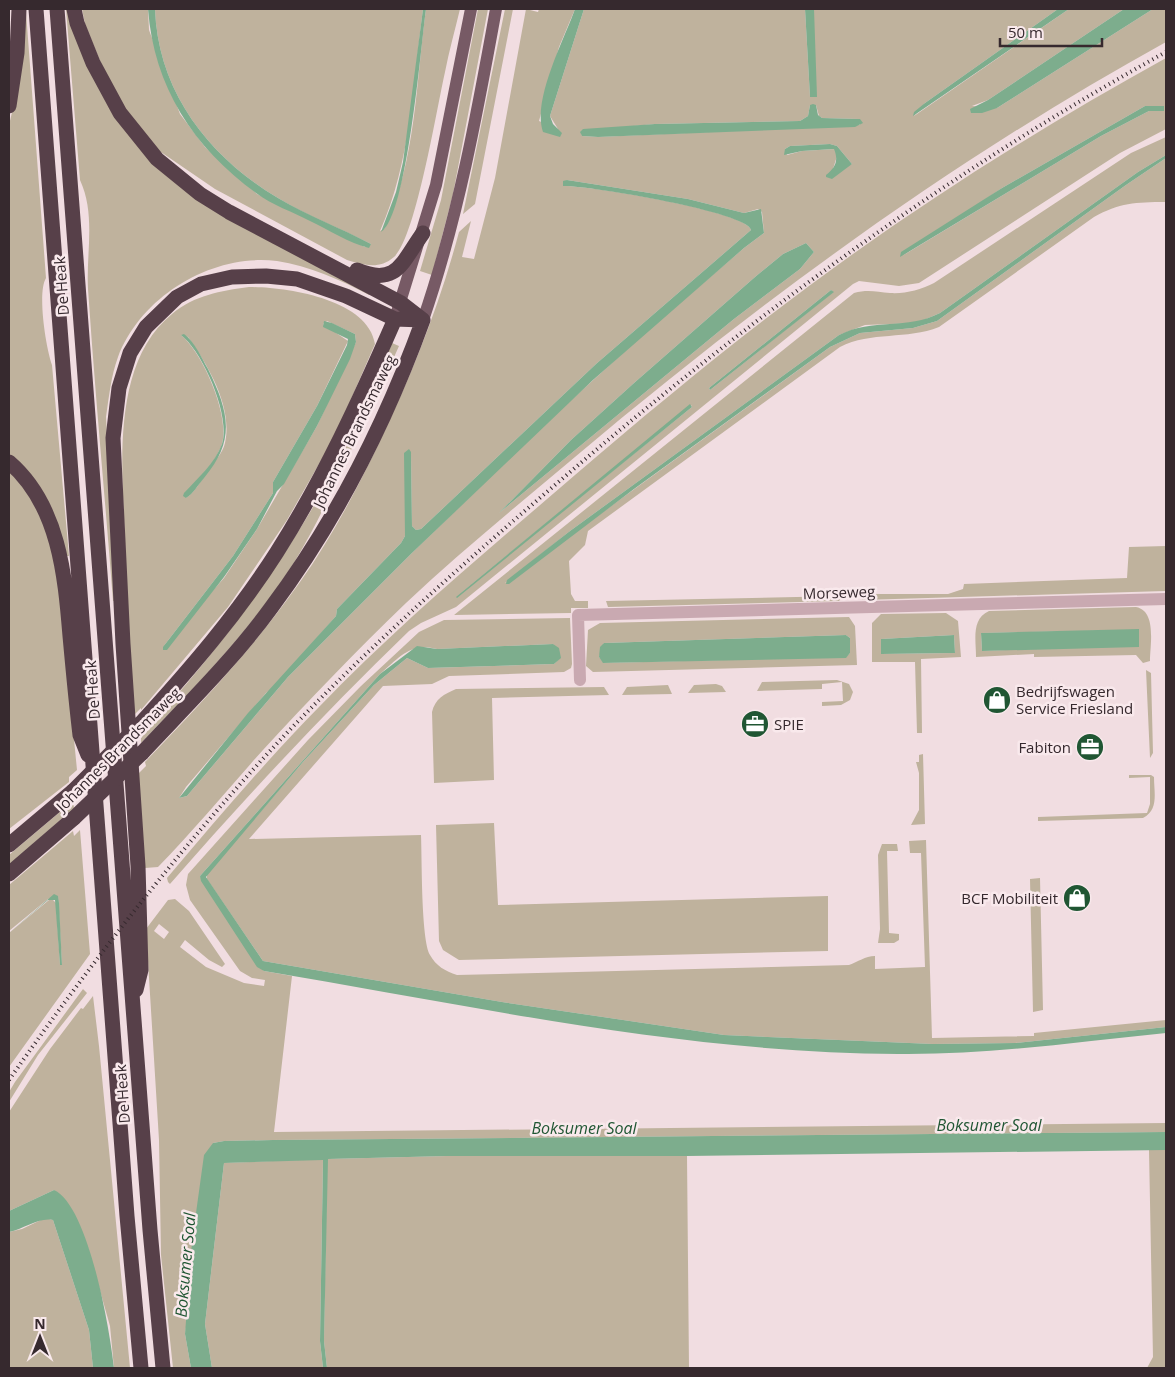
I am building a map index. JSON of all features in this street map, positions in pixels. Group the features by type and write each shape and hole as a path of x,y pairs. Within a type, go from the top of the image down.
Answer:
{"highway":[{"path":"9,106 18,53 19,9"},
{"name":"De Heak","path":"36,9 93,767 141,1368"},
{"name":"De Heak","path":"57,9 163,1368"},
{"path":"74,9 77,23 93,63 120,113 157,159 200,194 308,254 401,302 423,320"},
{"path":"308,254 336,260 374,276 385,276 396,270 423,233"},
{"path":"133,1001 142,970 138,866 123,644 118,493 114,446 116,405 124,371 137,340 164,308 192,288 222,279 266,276 297,279 346,296 395,319 423,320"},
{"name":"Johannes Brandsmaweg","path":"9,845 72,791 140,724 207,650 276,553 337,448 395,319"},
{"name":"Johannes Brandsmaweg","path":"9,874 74,818 142,753 223,667 271,609 330,520 362,461 391,400 423,320"},
{"path":"9,462 18,470 36,493 57,544 66,590 80,734 93,767"}],"main road":[{"name":"Johannes Brandsmaweg","path":"395,319 423,233 450,120 471,9"},
{"name":"Johannes Brandsmaweg","path":"423,320 449,238 472,140 496,9"}],"street":[{"name":"Morseweg","path":"580,680 578,615 1166,599"}],"shaded area":[{"path":"66,9 69,9 156,165 372,292 369,295 336,279 301,266 277,261 252,260 228,264 204,272 182,283 161,298 143,315 129,335 118,357 112,379 106,417 116,601 113,601 88,289 88,207 80,180"},
{"path":"82,9 148,9 149,30 180,114 205,147 257,194 365,247 371,244 300,211 253,182 230,163 210,142 192,119 177,94 166,68 158,39 155,9 423,9 405,150 390,205 380,231 385,228 395,202 409,148 426,9 460,9 448,56 418,199 402,245 394,257 383,264 377,265 365,265 347,260 215,189 155,148 113,93 85,24"},
{"path":"148,9 155,9 158,39 166,68 177,94 192,119 210,142 230,163 253,182 289,204 371,244 369,248 347,240 262,197 213,156 181,113 168,89 152,37"},
{"path":"423,9 426,9 405,164 398,196 390,220 381,232 396,192 403,162"},
{"path":"478,9 488,9 453,194 432,275 420,271 441,200"},
{"path":"505,9 513,9 475,204 463,214"},
{"path":"526,9 538,12 539,9 575,9 559,47 539,121 558,129 550,116 584,9 805,9 810,97 814,9 1058,9 925,103 914,116 1069,9 1124,9 988,100 972,106 997,108 1153,9 1166,9 1166,42 1010,134 860,235 787,288 645,399 468,547 426,584 351,657 263,750 158,867 145,868 138,774 146,766 145,762 206,697 264,630 300,582 332,533 369,464 389,421 433,315 459,232 471,221 462,257 474,259 495,178","holes":["810,105 816,105 819,116 822,118 860,119 860,125 598,137 582,136 581,131 655,124 800,121 808,116","830,144 837,146 852,164 833,169 837,156 835,149 802,151 787,155 785,149 790,146","567,180 688,199 744,213 758,209 762,212 764,233 645,333 546,423 288,677 187,796 179,798 186,787 266,693 274,687 336,616 337,609 401,543 405,536 411,453 412,526 416,530 421,529 596,364 751,230 743,223 724,215 696,207 632,194 563,186","806,243 814,252 800,269 734,319 499,513 571,440 783,254"]},
{"path":"575,9 584,9 550,116 553,124 562,133 560,137 543,132 541,119 542,104 545,87"},
{"path":"805,9 814,9 817,97 810,97"},
{"path":"1058,9 1069,9 913,116 914,112 925,103"},
{"path":"1124,9 1153,9 997,108 982,113 971,113 970,109 988,100"},
{"path":"26,12 46,278 42,296 43,321 52,365 69,556 66,556 57,525 46,500 31,478 9,454 9,125 18,87"},
{"path":"1166,58 1166,129 1120,153 919,283 899,286 859,281 853,284 456,607 421,623 409,631 287,755 170,884 168,882 167,878 241,791 349,676 444,588 632,426 749,332 895,224 1074,110","holes":["1145,106 1164,110 1149,111 1101,136 902,256 1002,188","831,290 833,292 710,390 709,388","691,405 692,407 456,597"]},
{"path":"810,105 816,105 818,115 822,118 860,119 863,123 855,127 598,137 582,136 580,132 583,129 655,124 800,121 808,116"},
{"path":"1145,106 1164,106 1164,111 1149,111 1101,136 900,257 901,252 1002,188"},
{"path":"1166,137 1166,155 1138,172 940,313 917,323 865,325 839,335 570,531 505,583 830,347 860,333 913,328 937,321 1166,158 1165,202 1128,204 1103,212 939,327 927,331 864,339 840,347 588,531 585,545 569,561 571,594 575,601 588,601 588,608 571,608 571,613 454,615 854,293 868,291 901,293 918,290 934,283 1131,153"},
{"path":"830,144 837,146 852,164 832,179 826,177 826,175 835,164 834,149 802,151 784,155 785,149 790,146"},
{"path":"1166,155 1166,158 937,321 913,328 860,333 830,347 634,489 509,584 506,584 507,580 570,531 839,335 864,327 915,321 940,313 1138,172"},
{"path":"567,180 688,199 744,213 761,209 764,233 744,248 593,380 412,553 288,677 187,796 179,798 248,713 336,616 337,609 401,543 405,536 404,453 409,449 411,452 412,526 416,530 421,529 596,364 751,230 743,223 724,215 632,195 563,186 563,181"},
{"path":"806,243 814,252 800,269 734,319 499,513 571,440 634,383 783,254"},
{"path":"249,287 303,293 342,306 358,316 369,329 375,344 335,436 287,520 228,607 141,710 141,708 134,715 122,453 124,421 129,390 138,361 152,336 172,314 199,298 218,292","holes":["327,321 355,334 356,342 317,426 257,529 224,578 163,647 233,556 273,493 273,482 317,406 348,341 323,324","181,335 188,337 211,373 222,401 227,429 224,447 220,454 195,490 186,498 219,451 223,432 222,418 213,386 198,356"]},
{"path":"831,290 834,292 710,390 709,388"},
{"path":"324,321 355,334 356,342 350,359 317,426 284,484 277,491 257,529 224,577 167,650 163,650 163,647 233,556 273,493 273,482 317,406 347,345 348,339 323,327"},
{"path":"184,334 198,350 215,384 221,399 226,425 221,451 214,464 193,492 186,498 183,496 184,493 215,458 222,444 224,432 219,402 213,385 198,355 181,335"},
{"path":"392,343 399,346 393,361 309,537 295,561 261,610 223,656 141,743 141,735 217,646 286,551 316,502 344,450 370,397"},
{"path":"690,404 692,407 456,597"},
{"path":"9,469 31,494 56,555 77,770 69,777 69,782 9,829"},
{"path":"1166,546 1165,591 862,600 861,594 948,594 963,589 964,584 1127,578 1129,547"},
{"path":"843,596 839,601 608,607 606,601"},
{"path":"1136,607 1143,610 1150,622 1150,661 1143,663 1136,655 1034,657 1034,654 976,657 975,637 977,625 979,619 989,611","holes":["1139,630 1034,649 982,651 981,633"]},
{"path":"946,613 958,621 961,657 921,659 922,733 917,733 915,662 872,662 872,623 881,614","holes":["954,635 955,653 881,654 881,639"]},
{"path":"849,617 855,626 857,665 593,672 586,666 588,630 600,623","holes":["846,635 850,638 850,653 846,657 604,663 599,657 604,643"]},
{"path":"570,618 571,668 564,672 449,676 432,684 383,686 249,839 421,835 423,916 427,946 432,959 445,970 457,975 849,965 871,956 875,956 875,969 925,967 921,853 910,853 909,841 926,840 932,1038 1034,1036 1034,1033 1166,1020 1166,1027 1015,1043 933,1044 724,1035 502,1002 263,961 207,879 207,874 303,762 374,685 407,658 428,668 554,664 560,658 553,644 437,649 419,648 399,657 380,674 200,876 264,971 292,976 274,1132 1166,1123 1166,1132 273,1140 213,1143 185,1334 191,1368 173,1368 161,1255 159,1140 146,929 168,900 175,899 189,911 225,964 222,967 209,960 185,940 180,947 206,967 244,983 264,986 265,980 252,978 240,971 190,900 186,885 188,874 308,740 361,686 419,632 444,620","holes":["159,924 169,932 164,939 154,931"]},
{"path":"1139,629 1139,647 982,651 981,633"},
{"path":"846,635 850,638 850,653 846,658 603,663 599,657 600,647 604,643"},
{"path":"954,635 955,653 881,654 881,639"},
{"path":"553,644 559,648 561,658 554,664 428,668 407,658 374,685 303,762 206,877 263,961 502,1002 724,1035 933,1044 1015,1043 1166,1027 1166,1033 1032,1047 932,1054 818,1052 738,1046 659,1037 500,1012 264,971 257,967 201,881 200,876 380,674 417,646 437,649"},
{"path":"1146,670 1151,673 1153,753 1150,758"},
{"path":"837,680 849,684 853,692 850,700 841,705 822,706 822,702 843,701 842,682 822,684 822,689 757,691 762,682"},
{"path":"716,684 722,686 726,692 688,693 694,685"},
{"path":"668,685 672,694 622,695 627,687"},
{"path":"604,687 609,695 492,698 494,780 434,783 432,712 438,700 448,693 456,689"},
{"path":"923,754 925,824 911,825 919,810 919,773 916,762 919,762 919,755"},
{"path":"1129,775 1151,775 1154,777 1154,806 1148,815 1143,818 1038,821 1038,817 1147,813 1150,804 1150,777 1129,778"},
{"path":"73,801 74,808 9,865 9,855"},
{"path":"494,823 498,905 828,896 828,951 459,960 443,950 439,941 436,825"},
{"path":"80,830 90,954 9,1067 9,933 52,899 56,903 60,965 62,965 58,896 48,899 9,931 9,885 73,831 74,836"},
{"path":"882,844 897,844 898,851 887,851 889,933 899,934 899,940 894,943 878,943 880,929 878,855"},
{"path":"1040,878 1043,1010 1033,1012 1030,879"},
{"path":"54,894 58,896 59,903 62,965 60,965 55,900 48,900 9,933"},
{"path":"83,989 87,993 38,1055 9,1102 9,1092 15,1082"},
{"path":"93,996 130,1368 114,1368 110,1326 88,1248 54,1190 9,1211 9,1112 50,1049 81,1008 83,1009"},
{"path":"1166,1132 1166,1150 687,1156 448,1156 328,1159 324,1341 327,1368 323,1368 320,1341 323,1160 224,1163 205,1324 212,1368 191,1368 185,1334 192,1242 204,1155 213,1143 273,1140"},
{"path":"1149,1150 1166,1150 1166,1368 1147,1368 1153,1357"},
{"path":"448,1156 687,1156 689,1368 327,1368 324,1341 327,1159"},
{"path":"323,1159 320,1341 323,1368 212,1368 205,1324 224,1163"},
{"path":"54,1190 66,1201 78,1219 87,1244 96,1271 108,1327 114,1368 93,1368 89,1330 53,1220 42,1220 9,1232 9,1211"},
{"path":"45,1218 53,1220 89,1330 93,1368 9,1368 9,1232 22,1229"}],"railway":[{"path":"9,1080 106,947 175,861 246,778 283,737 355,664 468,561 652,404 792,294 938,191 1012,143 1088,96 1166,52"}],"place":[{"name":"Bedrijfswagen Service Friesland","path":"997,700"},
{"name":"SPIE","path":"755,724"},
{"name":"Fabiton","path":"1090,747"},
{"name":"BCF Mobiliteit","path":"1077,898"}],"water label":[{"name":"Boksumer Soal","path":"989,1125"},
{"name":"Boksumer Soal","path":"584,1128"},
{"name":"Boksumer Soal","path":"185,1265"}]}
